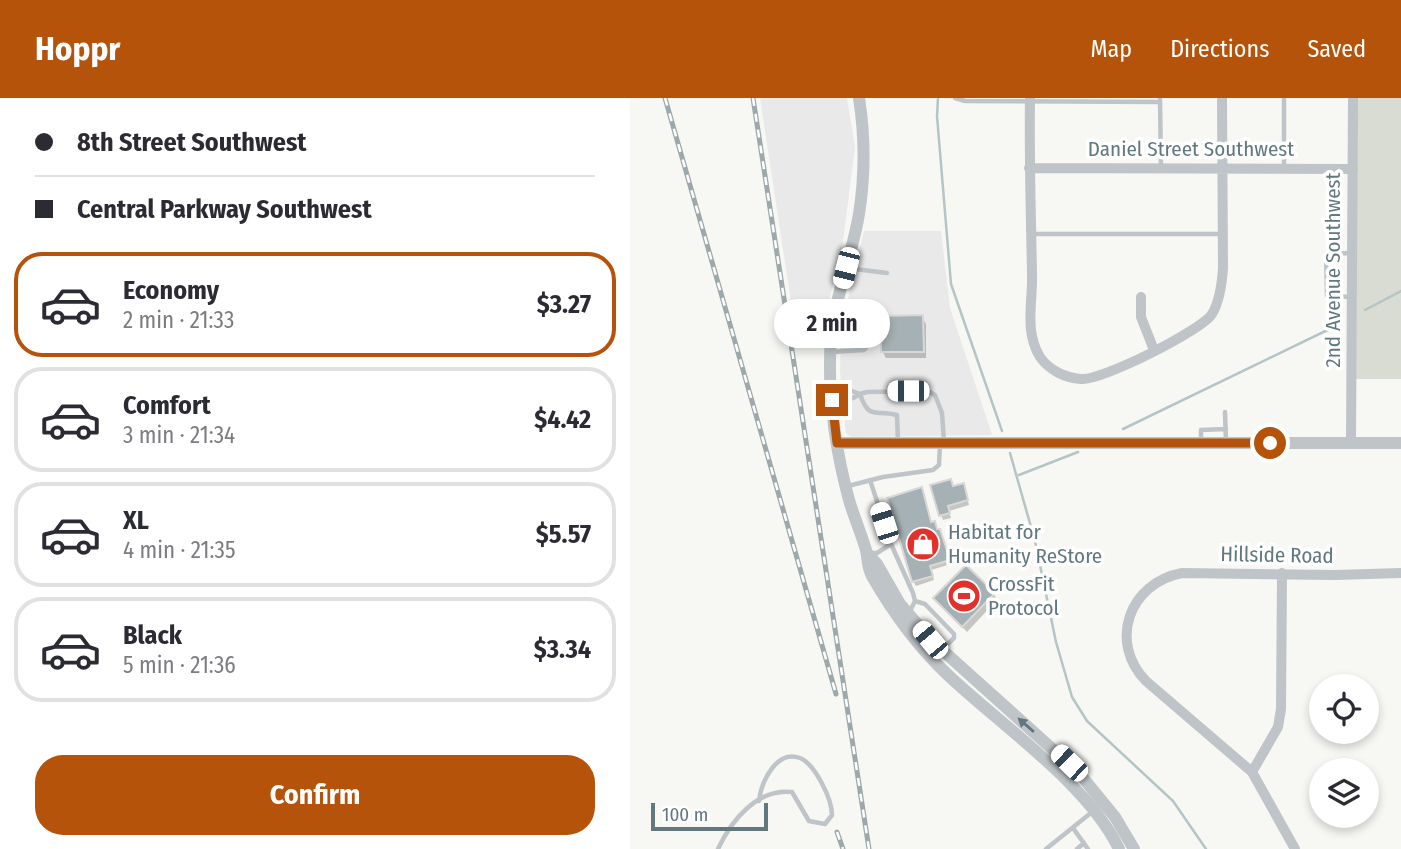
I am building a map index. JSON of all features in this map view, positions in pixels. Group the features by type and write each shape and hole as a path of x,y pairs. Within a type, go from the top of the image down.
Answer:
{"street":[{"path":"859,98 864,146 862,188 859,214 836,310 831,352 831,394 846,486 867,552 871,574 902,621 1074,789 1105,825 1119,849"},
{"path":"1030,100 1030,323 1033,341 1041,359 1055,372 1083,380 1102,376 1198,328 1212,314 1222,287 1222,98"},
{"name":"2nd Avenue Southwest","path":"1351,443 1353,98"},
{"name":"Daniel Street Southwest","path":"1029,168 1353,169"},
{"path":"1141,297 1142,317 1154,350"},
{"path":"837,443 1401,443"},
{"path":"867,552 937,655 1059,753 1105,803 1134,849"},
{"name":"Hillside Road","path":"1252,772 1146,681 1134,667 1128,649 1129,621 1141,596 1155,583 1182,573 1401,573"},
{"path":"1282,573 1281,709 1278,727 1252,772 1295,849"}],"lane":[{"path":"955,98 965,101 1160,100 1161,168"},
{"path":"1284,98 1284,169"},
{"path":"1031,234 1222,234"},
{"path":"1352,253 1326,254 1327,296 1352,297"},
{"path":"846,268 887,273"},
{"path":"831,352 866,348 866,314 863,311 836,310"},
{"path":"831,394 852,391 860,394 866,410 897,415 898,443"},
{"path":"831,394 853,398 867,392 928,391 935,395 942,413 942,443 938,468 846,486"},
{"path":"1226,412 1226,443"},
{"path":"1201,443 1201,430 1226,429"},
{"path":"870,480 891,544 915,601 909,614"},
{"path":"867,552 877,553 891,544"},
{"path":"915,601 925,604 954,634 954,638 937,655"},
{"path":"718,849 738,815 781,790 792,792 808,821 825,824 832,815 828,794 807,762 799,757 781,759 772,767 760,790 759,801"},
{"path":"1046,849 1105,803"},
{"path":"1073,828 1088,849"},
{"path":"1077,849 1084,843"}],"shaded area":[{"path":"760,98 847,98 855,147 843,241 824,323 795,328"},
{"path":"1357,98 1401,98 1401,379 1356,379"},
{"path":"864,231 941,231 950,308 992,435 851,437 846,433 840,371 841,329"}],"building":[{"path":"923,315 924,352 881,352 880,316"},
{"name":"Habitat for Humanity ReStore","path":"951,479 953,486 964,483 968,500 948,506 950,513 939,516 930,485"},
{"name":"Habitat for Humanity ReStore","path":"922,487 931,522 935,521 937,529 940,529 950,560 930,566 933,576 912,582 887,498"},
{"name":"CrossFit Protocol","path":"966,565 995,593 962,627 933,598"}],"waterway":[{"path":"938,98 937,116 951,284 1002,431"},
{"path":"1365,310 1401,291"},
{"path":"1123,429 1342,323"},
{"path":"1019,475 1078,452"},
{"path":"1010,453 1035,541 1056,642 1072,697 1087,721 1173,801 1206,849"}],"railway":[{"path":"665,98 836,694"},
{"path":"753,98 869,849"},
{"path":"837,832 843,849"}],"place":[{"name":"Habitat for Humanity ReStore","path":"923,544"},
{"name":"CrossFit Protocol","path":"964,596"}],"route":[{"path":"832,400 837,443 1270,443"}]}
